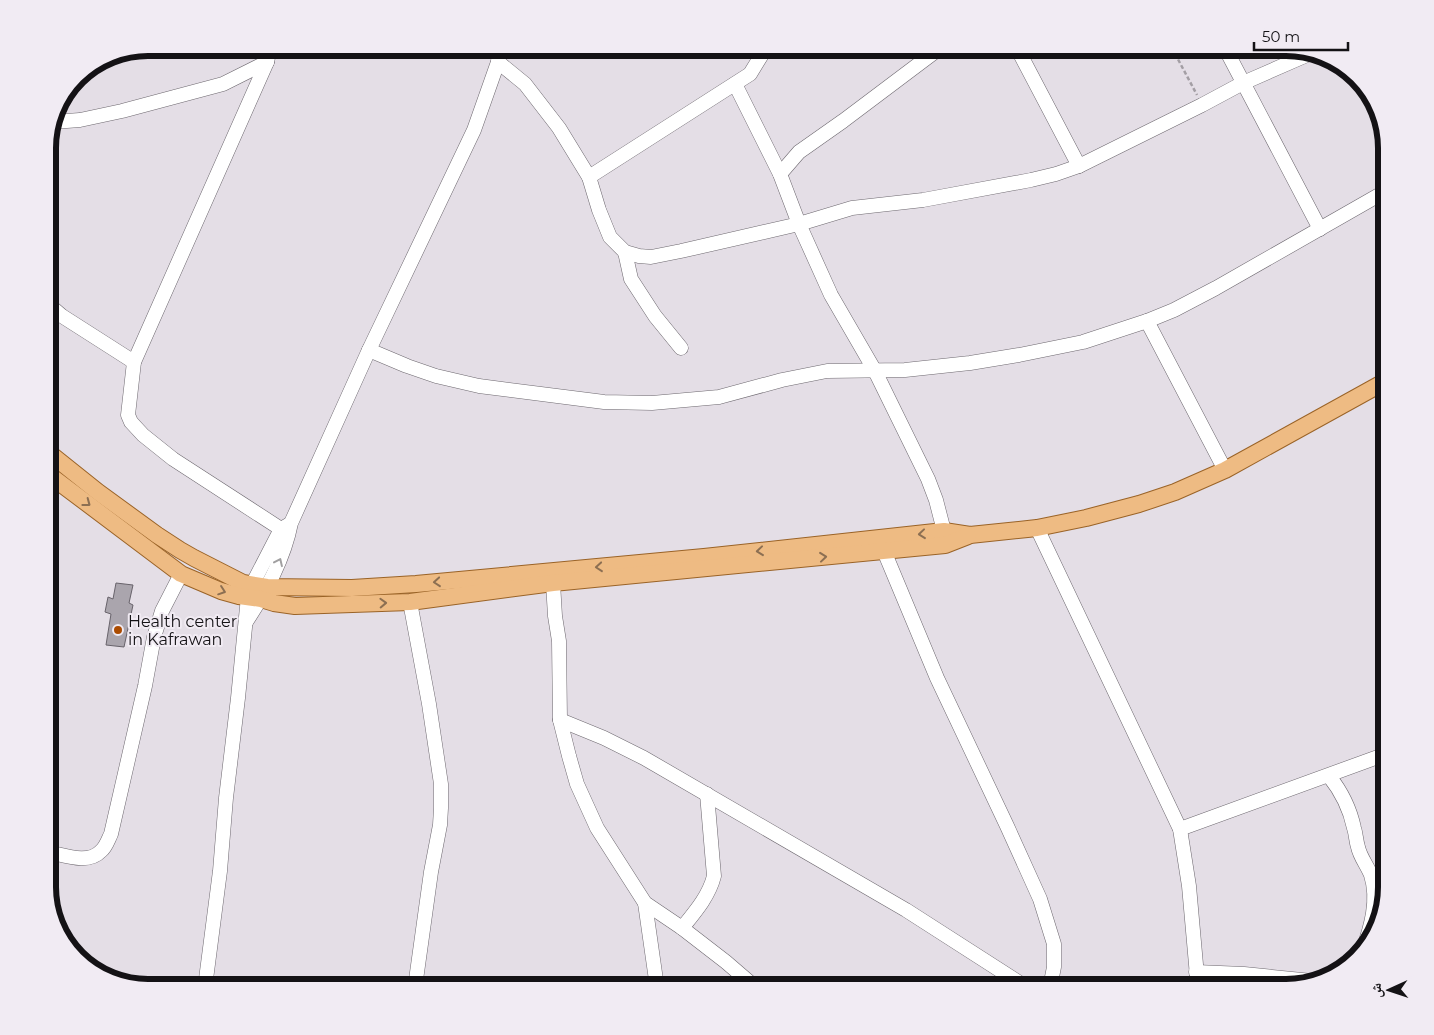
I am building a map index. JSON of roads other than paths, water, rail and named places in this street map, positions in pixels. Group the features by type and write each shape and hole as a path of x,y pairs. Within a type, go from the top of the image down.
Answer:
{"main road":[{"path":"56,480 181,574 238,596 257,592 416,584 704,557 944,538 1037,528 1086,518 1175,492 1225,470 1378,385"},
{"path":"56,458 98,492 172,545 206,565 243,583 274,603 294,606 410,602 553,583 884,551 944,538"}],"street":[{"path":"268,56 134,362 128,414 131,422 143,435 173,459 286,526"},
{"path":"206,979 220,871 226,798 246,622 257,592 286,544 286,526 474,130 499,56"},
{"path":"589,177 750,74 761,56"},
{"path":"780,174 799,152 929,56"},
{"path":"1021,56 1079,166"},
{"path":"1229,56 1320,229"},
{"path":"625,252 651,257 799,224 852,208 933,198 1056,174 1079,166 1243,83 1301,58"},
{"path":"60,121 80,120 122,111 223,84 267,62"},
{"path":"498,62 525,84 559,128 589,177 599,210 610,236 625,252 631,279 655,316 680,348"},
{"path":"735,84 780,174 799,224 831,295 875,371 928,479 936,500 944,538"},
{"path":"369,350 436,376 479,386 604,402 652,403 689,401 719,397 782,380 827,371 915,369 970,363 1084,342 1174,310 1378,196"},
{"path":"56,311 134,362"},
{"path":"1147,321 1225,470"},
{"path":"1037,528 1180,829 1190,886 1197,979"},
{"path":"884,551 936,678 1040,899 1054,944 1052,979"},
{"path":"56,854 78,858 96,856 103,850 111,834 145,686 154,637 162,611 181,574"},
{"path":"553,583 559,642 560,720 568,756 597,828 645,903 682,928 745,979"},
{"path":"410,602 432,722 441,784 440,825 416,979"},
{"path":"560,720 604,738 708,794 906,910 1012,979"},
{"path":"1180,829 1378,757"},
{"path":"1329,776 1346,802 1359,850 1371,874 1374,893 1372,918"},
{"path":"682,928 700,906 712,884 714,876 708,794"},
{"path":"645,903 656,979"},
{"path":"1196,972 1290,979"}],"place":[{"name":"Health center in Kafrawan","path":"118,630"}]}
